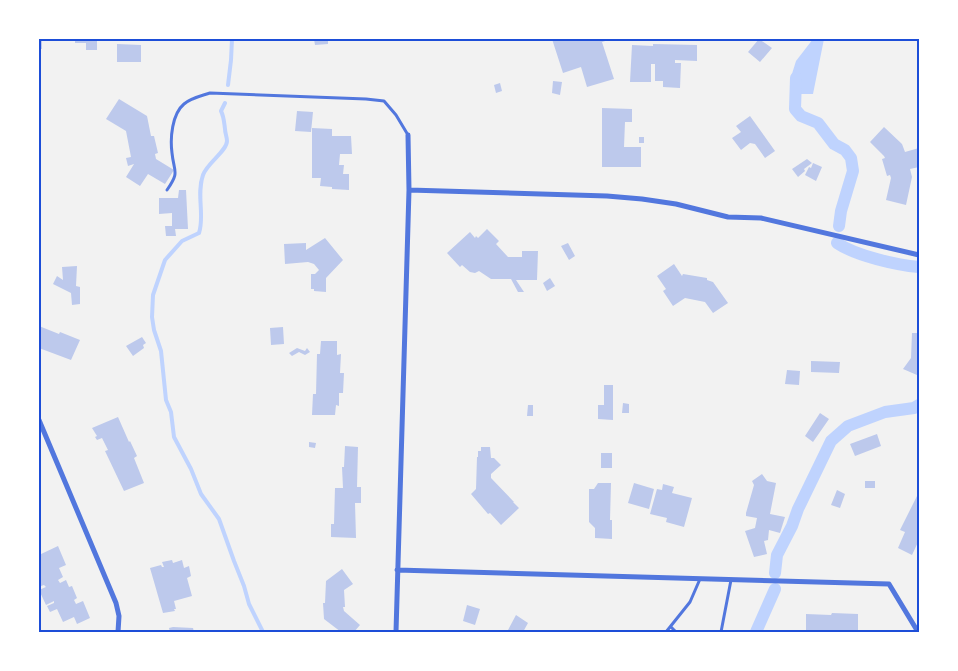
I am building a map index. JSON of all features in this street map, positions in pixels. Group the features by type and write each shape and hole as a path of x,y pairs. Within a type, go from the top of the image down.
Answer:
{"street":[{"path":"396,632 409,190 408,135"},
{"path":"409,190 607,196 642,199 676,204 728,217 760,218 919,255"},
{"path":"39,420 116,603 119,616 118,632"},
{"path":"397,570 889,584 918,632"}],"lane":[{"path":"166,190 174,180 176,172 172,153 172,133 177,114 184,104 196,97 210,93 366,99 384,102 396,115 408,135"},
{"path":"666,632 690,602 700,579"},
{"path":"722,632 731,580"},
{"path":"670,627 676,632"}],"water":[{"path":"813,39 824,39 813,94 791,94 791,77 796,61"}],"building":[{"path":"75,39 97,39 97,50 86,50 86,43 75,43"},
{"path":"314,39 328,39 328,44 315,45"},
{"path":"552,39 589,39 590,41 612,39 602,42 614,79 587,87 581,67 563,73"},
{"path":"759,39 772,48 760,62 748,52"},
{"path":"39,41 42,41 42,49 39,49"},
{"path":"117,44 141,45 141,62 117,62"},
{"path":"653,44 697,45 697,61 675,60 675,63 681,63 680,88 663,87 663,81 655,81 655,64 651,64 651,82 630,82 632,45 653,46"},
{"path":"553,81 562,82 560,95 552,93"},
{"path":"500,83 502,91 496,93 494,85"},
{"path":"119,99 147,116 151,136 154,136 158,153 155,154 156,159 174,170 165,184 148,174 140,186 126,177 134,164 128,166 126,158 131,157 126,131 106,119"},
{"path":"602,108 632,109 632,122 625,122 624,147 641,147 641,167 602,167"},
{"path":"297,111 313,112 311,132 295,131"},
{"path":"750,116 775,151 765,158 755,144 750,143 741,150 732,138 741,132 736,126"},
{"path":"884,127 902,144 905,152 919,148 919,167 910,169 912,177 906,205 886,200 891,178 890,175 887,176 882,159 885,158 884,156 870,142"},
{"path":"312,128 332,129 332,136 351,136 352,154 340,154 339,165 344,165 343,174 349,174 349,190 320,186 321,178 312,178"},
{"path":"639,137 644,137 644,143 639,143"},
{"path":"807,159 812,163 798,177 792,169"},
{"path":"813,163 822,167 816,181 805,175"},
{"path":"179,190 186,190 188,229 175,229 176,236 166,236 165,226 172,226 172,213 159,214 159,198 178,198"},
{"path":"487,229 499,241 496,244 508,257 522,257 522,251 538,251 537,280 516,280 524,292 518,292 511,279 491,279 479,271 475,273 470,272 462,265 460,267 447,253 470,232 475,238 476,236 478,238"},
{"path":"325,238 343,260 326,278 326,292 314,291 314,289 311,289 311,274 315,274 319,270 314,264 308,262 285,264 284,244 306,243 306,250"},
{"path":"568,243 575,256 569,260 561,246"},
{"path":"674,264 682,276 683,274 707,278 707,280 713,282 728,303 713,313 705,302 685,298 673,306 663,291 666,289 657,276"},
{"path":"77,266 76,286 80,287 80,304 72,305 71,293 53,284 57,276 63,280 62,267"},
{"path":"550,278 555,286 547,291 543,283"},
{"path":"39,326 80,340 71,360 39,348"},
{"path":"283,327 284,344 271,345 270,328"},
{"path":"912,333 919,333 919,371 917,375 903,369 911,358"},
{"path":"142,337 146,343 143,345 144,348 133,356 126,346"},
{"path":"321,341 337,341 337,355 341,354 340,373 344,373 343,393 339,393 339,406 336,405 335,415 312,415 313,394 316,394 317,354 320,354"},
{"path":"297,348 305,351 307,348 310,352 305,355 299,352 292,356 289,353"},
{"path":"811,361 840,362 839,373 811,372"},
{"path":"787,370 800,371 799,385 785,384"},
{"path":"604,385 613,385 613,420 598,419 598,405 604,405"},
{"path":"623,403 629,404 629,413 622,413"},
{"path":"528,405 533,405 533,416 527,416"},
{"path":"820,413 829,419 813,442 805,436"},
{"path":"118,417 137,456 134,458 144,483 124,491 105,451 108,450 102,438 97,440 95,437 97,436 92,428"},
{"path":"877,434 881,446 855,456 850,444"},
{"path":"309,442 316,443 315,448 309,447"},
{"path":"345,446 358,447 357,487 361,487 361,503 355,503 356,538 331,537 331,524 334,524 335,488 343,488 342,467 344,467"},
{"path":"481,447 490,447 491,458 494,458 501,465 491,474 491,478 519,508 501,525 490,513 488,514 471,494 476,489 477,457"},
{"path":"601,453 612,453 612,468 601,468"},
{"path":"762,474 767,481 776,483 770,514 785,517 780,533 769,530 768,540 764,541 767,554 754,557 745,531 755,528 757,518 746,516 746,513 754,485 752,481"},
{"path":"865,481 875,481 875,488 865,488"},
{"path":"598,483 611,483 610,520 612,520 612,539 595,538 595,528 589,522 589,489 594,489"},
{"path":"634,483 654,489 649,509 628,503"},
{"path":"663,484 674,487 672,493 692,498 684,527 666,522 667,518 650,514 657,489 662,490"},
{"path":"837,490 845,494 840,508 831,505"},
{"path":"918,494 919,540 912,555 898,548 905,532 900,530"},
{"path":"58,546 66,565 59,568 63,577 58,580 60,583 66,580 69,587 72,586 77,598 74,600 76,604 83,601 90,618 77,624 74,617 63,622 57,609 50,612 47,606 54,603 54,601 46,605 39,590 46,587 40,584 39,586 39,555"},
{"path":"172,560 173,563 182,560 184,568 189,566 191,576 187,578 192,596 174,601 175,611 163,613 150,568 161,565 164,567 162,562"},
{"path":"342,569 353,584 344,590 345,607 343,607 344,611 360,625 354,632 341,632 324,619 323,603 325,603 326,581"},
{"path":"467,605 480,609 475,625 463,621"},
{"path":"832,613 858,614 858,632 806,632 806,614 831,615"},
{"path":"516,615 528,623 523,632 507,632"},
{"path":"169,628 193,628 194,632 170,632"}],"waterway":[{"path":"228,85 232,39"},
{"path":"796,78 795,109 801,116 818,123 834,144 845,150 851,158 853,171 841,211 839,226"},
{"path":"225,103 221,111 227,141 224,149 208,166 203,175 200,190 201,226 199,233 182,241 165,260 153,295 152,317 161,351 166,400 171,412 174,437 191,469 201,494 219,519 249,604 263,632"},
{"path":"837,243 845,248 877,259 919,267"},
{"path":"775,573 777,555 831,441 848,426 885,412 914,408 919,405"},
{"path":"756,632 775,589"}]}
